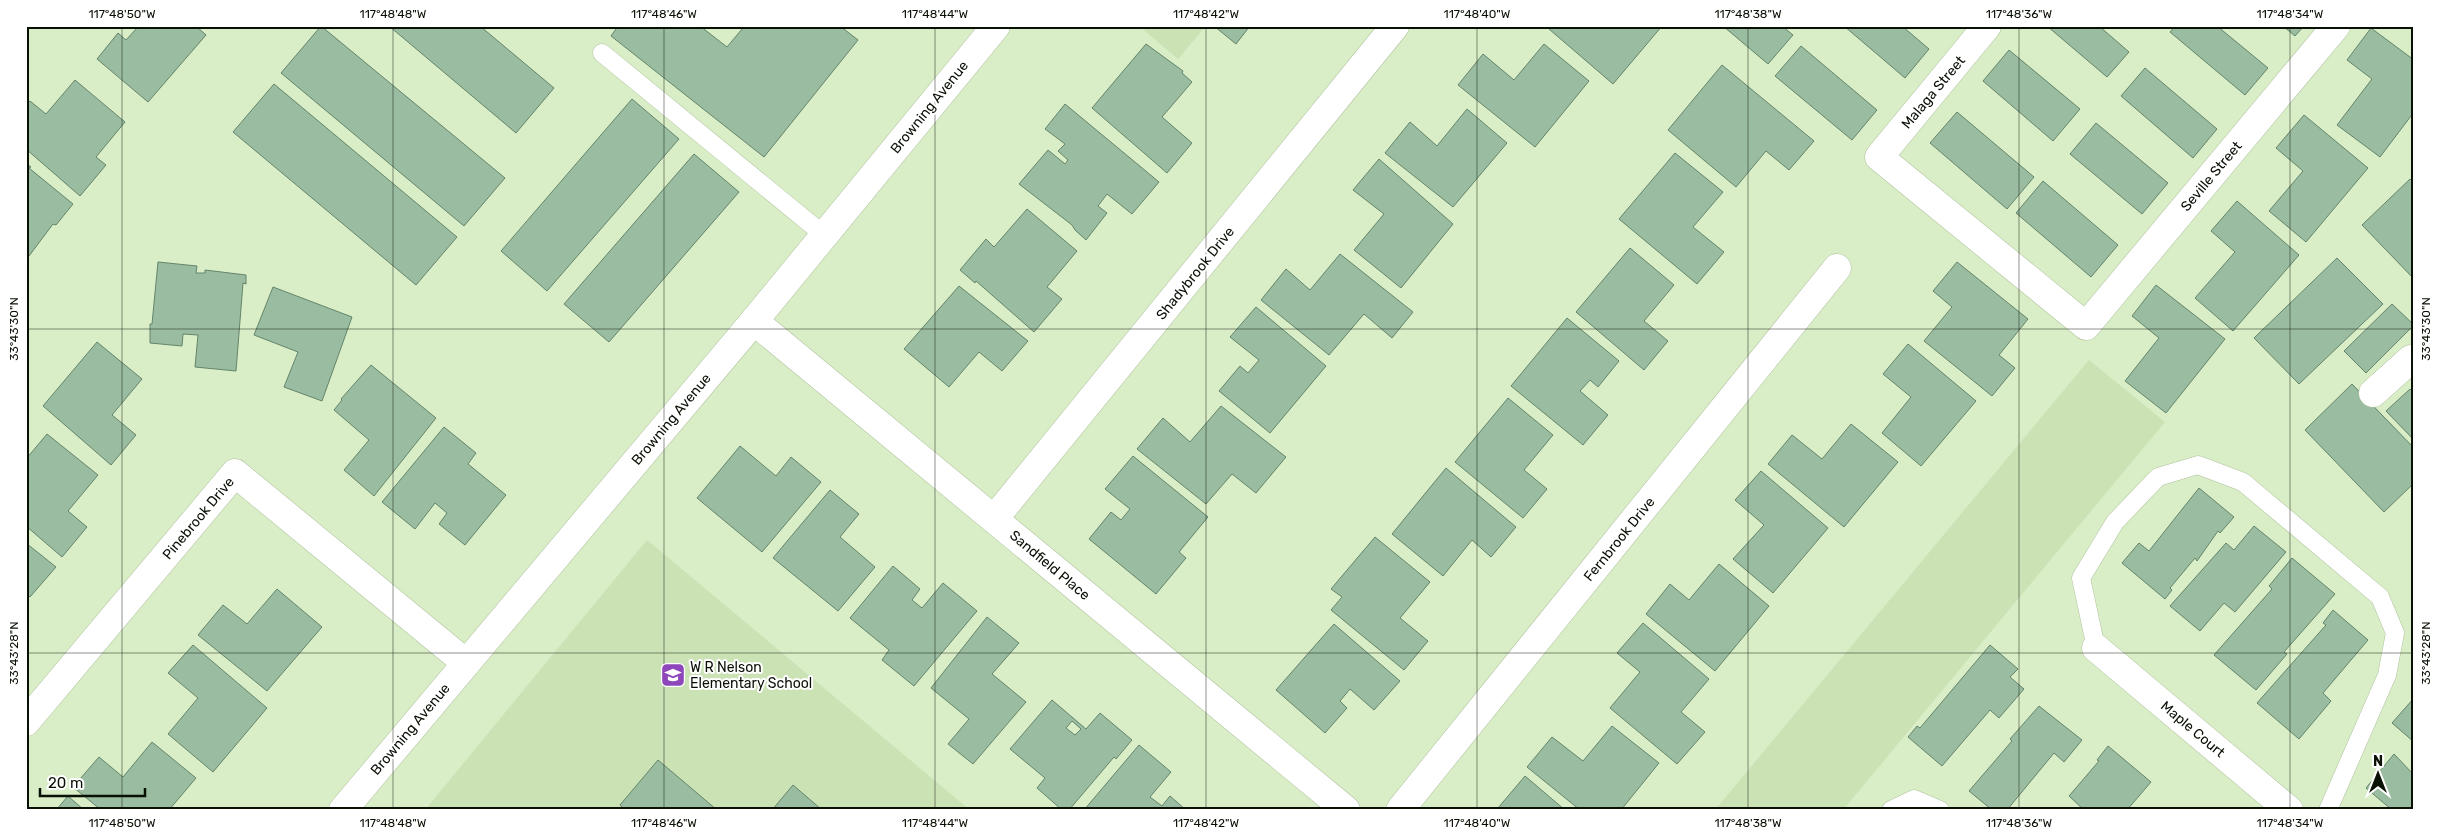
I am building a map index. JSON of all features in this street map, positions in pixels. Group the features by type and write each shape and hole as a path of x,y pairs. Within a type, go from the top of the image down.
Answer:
{"street":[{"name":"Browning Avenue","path":"343,810 754,321 996,26"},
{"name":"Shadybrook Drive","path":"994,519 1395,26"},
{"name":"Malaga Street","path":"1987,26 1879,157 2086,326"},
{"name":"Seville Street","path":"2086,326 2336,26"},
{"name":"Fernbrook Drive","path":"1400,810 1837,268"},
{"name":"Sandfield Place","path":"754,321 1346,810"},
{"path":"2373,393 2410,359 2414,363"},
{"name":"Pinebrook Drive","path":"26,722 235,473 466,663"},
{"name":"Maple Court","path":"2096,648 2289,810"}],"lane":[{"path":"602,53 824,235"},
{"path":"2096,648 2081,578 2115,522 2158,477 2198,465 2243,482 2380,597 2395,633 2387,675 2328,810"},
{"path":"1891,810 1914,799 1940,810"}],"shaded area":[{"path":"1139,26 1206,26 1178,59"},
{"path":"2089,360 2165,422 1843,810 1715,810"},
{"name":"W R Nelson Elementary School","path":"647,540 970,810 425,810"}],"building":[{"path":"132,26 196,26 206,35 148,102 97,59 118,33 126,40 136,29"},
{"path":"321,26 505,178 464,226 281,73"},
{"path":"389,26 480,26 554,88 516,133"},
{"path":"618,26 700,26 727,47 742,29 738,26 840,26 858,40 764,157 611,36"},
{"path":"1214,26 1250,26 1236,44"},
{"path":"1552,26 1662,26 1613,84 1549,29"},
{"path":"1723,26 1782,26 1793,35 1768,64"},
{"path":"1844,26 1902,26 1929,49 1905,78"},
{"path":"2047,26 2099,26 2129,52 2107,77"},
{"path":"2175,26 2217,26 2268,68 2245,95 2170,32"},
{"path":"2283,26 2304,26 2295,36"},
{"path":"2371,28 2414,60 2414,112 2380,157 2337,125 2372,79 2347,60"},
{"path":"1146,44 1183,71 1182,73 1192,82 1162,117 1192,143 1167,173 1092,108"},
{"path":"1544,44 1589,81 1535,147 1458,85 1483,54 1514,80"},
{"path":"1801,46 1877,110 1852,140 1775,76"},
{"path":"2009,50 2080,109 2053,141 1983,81"},
{"path":"1722,65 1814,141 1789,170 1766,151 1736,187 1668,130"},
{"path":"2145,68 2217,129 2193,158 2121,96"},
{"path":"75,80 125,122 96,157 106,165 80,196 26,149 26,105 30,101 46,114"},
{"path":"274,84 457,237 416,285 233,132"},
{"path":"632,99 679,139 547,291 501,251"},
{"path":"1065,104 1159,182 1132,214 1107,194 1098,206 1107,213 1086,240 1072,225 1019,184 1048,150 1065,164 1068,160 1058,151 1065,144 1045,129"},
{"path":"1467,109 1507,143 1453,207 1385,153 1410,122 1437,146"},
{"path":"1957,112 2034,177 2007,209 1930,143"},
{"path":"2304,115 2368,168 2306,242 2269,211 2303,171 2276,148"},
{"path":"2096,123 2168,183 2142,214 2070,154"},
{"path":"1675,153 1723,192 1693,227 1724,252 1697,284 1619,219"},
{"path":"694,154 739,192 609,342 564,304"},
{"path":"1379,159 1453,224 1401,288 1354,250 1384,214 1353,190"},
{"path":"26,163 31,167 29,168 73,204 56,225 53,224 26,260"},
{"path":"2410,179 2414,183 2414,279 2362,225"},
{"path":"2043,181 2118,245 2091,277 2016,213"},
{"path":"2237,201 2299,255 2233,331 2195,298 2235,252 2211,231"},
{"path":"1027,209 1077,251 1047,287 1062,299 1034,332 976,281 975,283 960,270 986,239 994,247"},
{"path":"1630,248 1674,285 1644,321 1668,341 1644,370 1576,312"},
{"path":"1340,254 1413,312 1392,338 1364,314 1329,355 1261,300 1286,269 1310,290"},
{"path":"2337,258 2383,304 2299,384 2254,338"},
{"path":"158,262 197,266 196,273 205,273 205,270 246,275 246,284 243,283 236,371 195,367 198,335 183,334 182,346 150,343 150,324 152,324"},
{"path":"1957,262 2028,319 1999,355 2015,368 1992,396 1924,341 1952,307 1933,291"},
{"path":"2156,285 2225,339 2166,413 2125,381 2159,338 2132,316"},
{"path":"959,286 1028,341 1002,371 979,352 949,387 904,349"},
{"path":"273,287 352,317 322,401 284,387 298,352 254,335"},
{"path":"2392,304 2414,325 2366,373 2344,351"},
{"path":"1256,307 1326,366 1270,433 1219,391 1240,366 1248,373 1259,360 1230,337"},
{"path":"1567,318 1619,361 1598,387 1590,380 1580,391 1608,415 1583,445 1511,386"},
{"path":"97,342 142,379 112,415 136,435 111,465 43,406"},
{"path":"1908,344 1976,401 1921,466 1882,433 1911,397 1883,374"},
{"path":"371,365 436,418 374,496 344,470 369,440 334,410 341,399"},
{"path":"2352,384 2414,448 2414,483 2384,512 2305,430"},
{"path":"2410,389 2414,393 2414,440 2386,411"},
{"path":"1508,398 1553,435 1524,470 1547,489 1523,518 1455,462"},
{"path":"1221,406 1286,457 1256,493 1232,474 1206,504 1137,449 1163,418 1190,442"},
{"path":"1851,424 1898,462 1844,527 1768,464 1792,435 1822,459"},
{"path":"444,427 476,453 468,464 506,495 465,545 439,524 447,513 435,503 415,529 382,502"},
{"path":"47,434 98,475 68,511 87,527 62,557 26,526 26,459"},
{"path":"740,446 776,476 791,457 821,482 762,552 697,498"},
{"path":"1133,456 1208,517 1179,552 1186,558 1156,594 1089,539 1111,512 1121,520 1130,509 1105,489"},
{"path":"1446,468 1516,527 1491,557 1472,540 1443,576 1392,534"},
{"path":"1761,471 1828,528 1773,593 1733,559 1764,525 1735,500"},
{"path":"2199,488 2234,517 2220,533 2218,531 2197,561 2195,558 2170,588 2172,590 2165,599 2122,563 2139,543 2149,551"},
{"path":"830,490 859,514 840,537 875,567 838,611 773,558"},
{"path":"2254,526 2286,552 2235,612 2224,603 2200,631 2170,606 2226,543 2234,550"},
{"path":"1375,537 1430,582 1400,618 1428,641 1404,670 1331,610 1342,597 1331,589"},
{"path":"26,543 56,567 30,597 26,594"},
{"path":"2292,558 2335,594 2284,652 2287,654 2256,690 2214,655 2272,589 2269,586"},
{"path":"1719,564 1769,606 1715,671 1646,614 1670,584 1689,600"},
{"path":"893,566 920,589 912,600 922,608 943,583 977,611 914,686 882,660 889,650 850,618"},
{"path":"277,589 322,627 267,691 198,635 223,605 247,624"},
{"path":"2333,610 2368,640 2323,693 2331,701 2299,739 2257,703 2326,625 2323,623"},
{"path":"987,617 1019,643 992,674 1026,702 973,764 948,744 969,719 931,688"},
{"path":"1643,623 1709,679 1681,712 1705,732 1677,764 1610,708 1640,672 1617,653"},
{"path":"1334,624 1400,681 1374,710 1350,689 1340,701 1347,708 1325,733 1276,690"},
{"path":"193,645 267,708 213,772 168,734 198,698 168,673"},
{"path":"1990,645 2018,669 2010,677 2024,689 1999,718 1990,710 1942,766 1908,737 1917,726 1920,728"},
{"path":"2414,698 2414,742 2392,723"},
{"path":"1052,700 1086,729 1100,713 1132,740 1116,759 1114,757 1069,810 1062,810 1037,788 1045,778 1010,749","holes":["1072,721 1081,729 1075,735 1066,728"]},
{"path":"2039,706 2082,740 2064,762 2054,753 2007,810 1992,810 1969,791"},
{"path":"1612,726 1659,763 1621,810 1580,810 1527,767 1552,737 1583,761"},
{"path":"152,742 196,778 169,810 101,810 73,787 99,757 123,777"},
{"path":"1139,745 1171,772 1150,797 1162,806 1170,796 1186,810 1084,810"},
{"path":"2108,746 2151,782 2127,810 2084,810 2069,796 2099,761 2097,760"},
{"path":"2394,754 2414,775 2414,810 2392,810 2366,788"},
{"path":"658,760 717,810 625,810 620,805"},
{"path":"1525,776 1565,810 1500,810 1498,808"},
{"path":"793,785 822,810 772,810"},
{"path":"68,796 84,810 56,810"}],"place":[{"name":"W R Nelson Elementary School","path":"673,675"}]}
